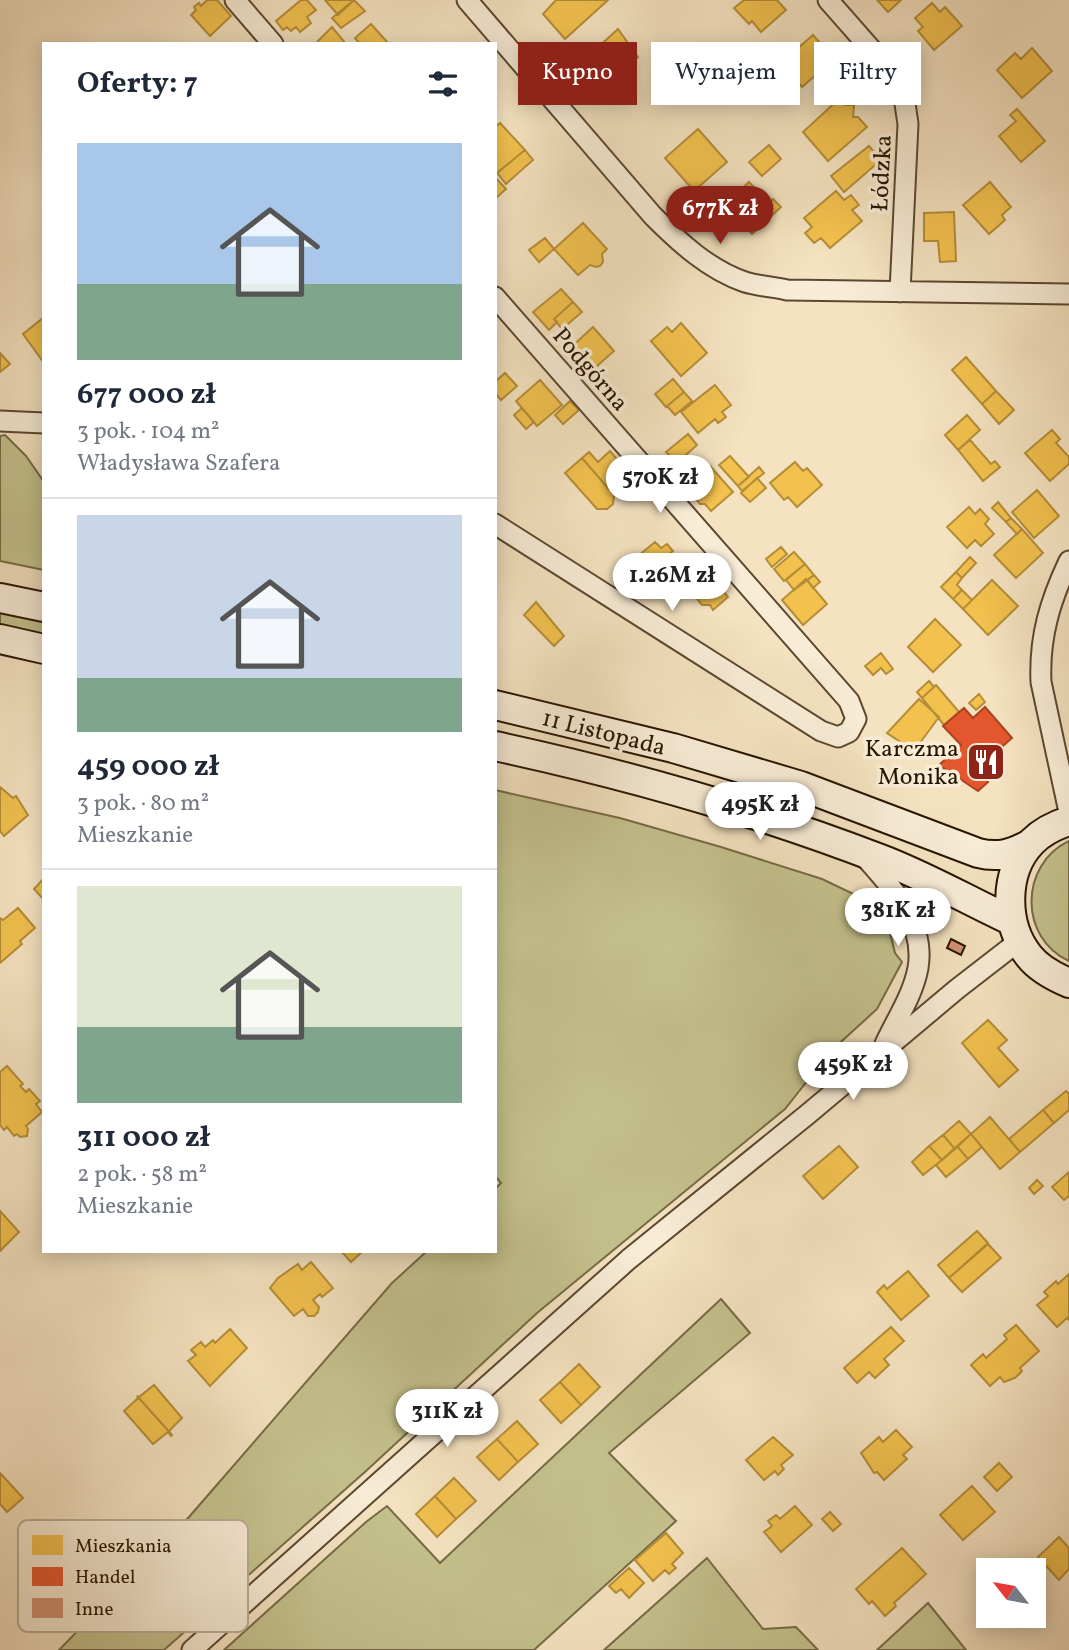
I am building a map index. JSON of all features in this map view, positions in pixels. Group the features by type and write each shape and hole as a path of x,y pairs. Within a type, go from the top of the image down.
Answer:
{"main road":[{"path":"0,598 42,607"},
{"path":"0,639 42,649"},
{"name":"11 Listopada","path":"497,705 673,748 801,786 990,856 1011,854 1040,835 1069,821"},
{"name":"11 Listopada","path":"497,746 675,790 788,825 858,851 962,896 1016,931"},
{"path":"1030,844 1018,864 1012,882 1010,902 1016,931 1031,959 1069,983"}],"street":[{"path":"235,0 271,42"},
{"path":"467,0 653,216 680,244 719,270 745,282 787,290 1069,294"},
{"name":"Łódzka","path":"828,0 893,74 904,97 908,124 900,292"},
{"name":"Podgórna","path":"497,299 849,701 856,719 849,732 838,737 821,731 497,525"},
{"path":"0,421 42,423"},
{"path":"1069,561 1048,611 1040,660 1041,682 1069,812"},
{"path":"858,851 902,900 918,943 918,969 912,988 882,1051"},
{"path":"248,1600 629,1259 957,989 1016,931"},
{"path":"192,1650 212,1632"}],"shaded area":[{"path":"5,435 26,456 42,479 42,570 0,561 0,436"},
{"path":"0,611 42,620 42,637 0,627"},
{"path":"497,790 620,818 822,879 862,898 888,924 895,953 902,962 877,1009 831,1051 785,1109 537,1313 248,1576 248,1520 186,1520 392,1283 425,1253 497,1253 497,1187 501,1183 497,1178"},
{"path":"1069,841 1069,961 1053,950 1041,936 1034,919 1032,901 1034,883 1041,867 1053,852"},
{"path":"721,1299 750,1333 609,1453 676,1521 534,1650 224,1650 244,1632 248,1632 248,1628 387,1506 440,1563"},
{"path":"707,1558 763,1629 796,1627 818,1650 604,1650"},
{"path":"928,1603 966,1650 877,1650"},
{"path":"77,1632 184,1632 164,1650 59,1650"}],"building: Mieszkania":[{"path":"207,0 217,0 231,16 210,36 191,15 196,10 194,7 199,3 201,6"},
{"path":"301,0 307,0 316,10 307,17 311,23 300,32 296,27 291,31 287,27 283,30 276,21"},
{"path":"325,0 354,0 338,15"},
{"path":"354,0 365,11 341,28 332,18"},
{"path":"556,0 608,0 565,39 543,14"},
{"path":"744,0 777,0 786,10 761,32 752,21 749,24 734,8"},
{"path":"877,0 901,0 888,12"},
{"path":"932,3 940,12 945,7 962,26 934,50 918,31 923,27 915,18"},
{"path":"371,24 387,42 358,42 355,38"},
{"path":"332,27 344,42 317,42"},
{"path":"618,29 627,42 604,42"},
{"path":"813,35 819,42 814,42 814,76 802,87 800,85 800,46"},
{"path":"1032,48 1052,71 1022,98 997,70 1015,53 1021,59"},
{"path":"832,105 854,105 853,117 858,117 867,127 828,161 803,132"},
{"path":"1017,109 1045,141 1021,162 999,136 1016,121 1010,115"},
{"path":"500,123 525,150 497,173 497,125"},
{"path":"698,129 727,162 694,191 665,158"},
{"path":"769,145 781,159 762,176 749,162"},
{"path":"869,146 881,160 844,192 831,176"},
{"path":"525,150 533,160 506,184 497,173"},
{"path":"497,179 506,189 497,197"},
{"path":"749,182 769,203 773,199 781,207 752,234 724,205"},
{"path":"990,182 1011,207 1002,215 1005,220 989,234 963,205"},
{"path":"836,191 844,200 851,195 859,205 852,210 862,221 830,248 821,238 814,243 805,233 812,227 804,218"},
{"path":"954,212 956,261 940,262 938,241 924,241 924,213"},
{"path":"583,223 607,249 602,254 603,262 600,266 590,265 578,275 554,249"},
{"path":"545,238 554,249 539,262 529,250"},
{"path":"561,289 573,302 554,319 557,322 549,330 533,312"},
{"path":"573,302 582,312 562,329 554,319"},
{"path":"42,319 42,360 23,334"},
{"path":"681,323 707,353 681,376 651,341 667,327 672,332"},
{"path":"593,327 614,351 588,374 567,351"},
{"path":"0,353 10,364 0,372"},
{"path":"966,357 996,391 982,404 952,370"},
{"path":"505,373 517,386 501,400 497,395 497,380"},
{"path":"673,379 684,392 666,407 655,394"},
{"path":"540,380 562,405 537,426 516,401"},
{"path":"715,385 731,405 722,412 726,417 718,423 715,419 698,433 681,412"},
{"path":"996,391 1014,410 999,424 982,404"},
{"path":"684,392 692,401 675,415 667,406"},
{"path":"570,401 579,410 563,424 555,415"},
{"path":"522,408 534,422 526,429 514,415"},
{"path":"967,415 980,430 958,450 945,435"},
{"path":"1052,430 1060,439 1056,443 1069,457 1069,464 1050,481 1025,453"},
{"path":"688,434 697,445 677,463 666,452"},
{"path":"970,440 991,464 995,461 1000,467 983,481 958,450"},
{"path":"610,451 633,478 614,495 582,458 589,452 598,462"},
{"path":"730,456 749,477 738,486 719,465"},
{"path":"582,458 614,495 613,504 607,509 597,509 565,473"},
{"path":"795,462 803,471 807,468 822,485 797,507 788,497 784,500 770,483"},
{"path":"710,466 733,492 711,511 705,504 700,504 688,485"},
{"path":"759,467 764,473 742,491 738,486"},
{"path":"757,478 766,488 750,502 741,493"},
{"path":"1037,490 1059,516 1034,538 1012,512"},
{"path":"998,502 1011,518 1006,522 992,508"},
{"path":"969,507 975,514 980,509 989,519 985,524 994,534 981,546 975,540 967,548 947,527"},
{"path":"1011,518 1022,529 1017,534 1006,522"},
{"path":"1022,529 1043,553 1016,578 994,555"},
{"path":"655,542 661,548 667,544 673,551 667,556 690,583 675,596 639,555"},
{"path":"781,547 787,554 772,567 766,559"},
{"path":"794,552 805,564 784,581 774,569"},
{"path":"970,557 976,563 962,578 956,572"},
{"path":"699,562 728,597 713,610 710,605 702,605 694,595 690,598 683,589 690,583 684,575"},
{"path":"805,564 814,575 794,590 786,580"},
{"path":"956,572 962,578 957,585 962,590 953,599 941,587"},
{"path":"814,575 820,582 813,588 807,580"},
{"path":"806,579 827,604 803,625 782,600"},
{"path":"992,580 1018,606 988,635 963,609"},
{"path":"962,590 972,600 963,609 953,599"},
{"path":"536,602 564,636 554,646 524,615"},
{"path":"935,619 961,645 933,672 908,647"},
{"path":"881,653 893,669 886,674 881,668 873,675 865,666"},
{"path":"929,681 934,687 922,698 917,692"},
{"path":"936,685 959,712 944,725 922,698"},
{"path":"979,694 985,702 976,710 969,703"},
{"path":"919,699 939,717 914,751 887,733"},
{"path":"939,765 955,776 949,784 933,773"},
{"path":"0,787 13,798 16,796 28,815 4,836 0,831"},
{"path":"42,880 42,898 34,889"},
{"path":"18,908 35,928 20,941 22,944 0,963 0,918 3,920"},
{"path":"988,1020 1007,1040 998,1048 1018,1070 999,1087 962,1043"},
{"path":"7,1066 23,1084 20,1086 26,1092 29,1089 40,1101 36,1104 42,1112 26,1126 27,1136 14,1136 7,1127 4,1130 0,1125 0,1072"},
{"path":"1066,1091 1069,1094 1069,1110 1054,1123 1043,1110"},
{"path":"1043,1110 1054,1123 1020,1152 1009,1139"},
{"path":"990,1117 1020,1152 1000,1169 971,1134"},
{"path":"959,1121 971,1134 955,1149 943,1135"},
{"path":"971,1134 982,1147 968,1159 957,1146"},
{"path":"943,1135 955,1149 942,1160 929,1146"},
{"path":"839,1146 858,1167 823,1199 803,1176"},
{"path":"929,1146 942,1160 923,1175 912,1162"},
{"path":"957,1146 968,1159 946,1177 936,1165"},
{"path":"1069,1172 1069,1196 1064,1200 1052,1187"},
{"path":"1037,1180 1043,1186 1034,1194 1029,1188"},
{"path":"0,1211 19,1232 0,1251"},
{"path":"977,1231 988,1243 949,1278 938,1265"},
{"path":"988,1244 1001,1258 962,1292 949,1278"},
{"path":"343,1253 361,1253 351,1262"},
{"path":"311,1262 333,1288 313,1300 319,1307 314,1316 308,1316 303,1309 294,1316 270,1288 278,1278 298,1264 302,1270"},
{"path":"908,1271 929,1296 901,1320 877,1292 884,1285 887,1289"},
{"path":"1069,1274 1069,1320 1067,1318 1057,1327 1037,1305 1048,1296 1044,1292"},
{"path":"1016,1325 1039,1351 1020,1368 1022,1371 1015,1378 1004,1382 1000,1377 990,1386 971,1365 983,1354 986,1358 1007,1339 1004,1335"},
{"path":"891,1327 904,1341 884,1359 889,1365 875,1378 869,1372 857,1383 844,1368"},
{"path":"230,1329 247,1348 210,1386 188,1361 196,1355 191,1350 201,1342 205,1347 213,1340 215,1343"},
{"path":"579,1364 600,1387 581,1405 560,1382"},
{"path":"560,1382 581,1405 561,1423 540,1400"},
{"path":"154,1385 182,1418 169,1431 172,1435 137,1396"},
{"path":"137,1396 172,1435 171,1436 168,1432 153,1444 124,1411"},
{"path":"517,1421 538,1444 518,1462 497,1439"},
{"path":"896,1430 912,1447 903,1455 907,1459 884,1480 877,1472 874,1473 861,1453 879,1437 883,1442"},
{"path":"773,1437 793,1455 781,1465 784,1469 778,1475 775,1471 764,1480 746,1460"},
{"path":"497,1439 518,1462 499,1480 477,1457"},
{"path":"999,1463 1012,1477 997,1491 984,1477"},
{"path":"0,1473 23,1498 7,1512 0,1504"},
{"path":"454,1478 476,1501 456,1519 435,1496"},
{"path":"972,1486 995,1512 963,1540 940,1515"},
{"path":"435,1496 456,1519 437,1537 416,1514"},
{"path":"795,1506 812,1525 781,1552 764,1532 772,1526 768,1521 776,1515 780,1519"},
{"path":"830,1512 841,1524 833,1531 822,1519"},
{"path":"666,1533 683,1553 672,1564 676,1568 669,1574 665,1570 653,1581 635,1560"},
{"path":"1059,1537 1069,1548 1069,1569 1059,1580 1046,1566 1046,1558 1038,1557"},
{"path":"902,1548 926,1574 894,1603 896,1606 885,1616 872,1601 869,1604 856,1589"},
{"path":"629,1568 644,1583 629,1598 621,1589 616,1593 609,1586"}],"building: Handel":[{"path":"985,707 1012,738 996,752 1004,761 1003,769 994,776 988,775 988,782 978,791 939,765 961,745 943,726 964,708 973,718"}],"building: Inne":[{"path":"951,939 965,946 961,955 947,948"}],"place":[{"name":"Karczma Monika","path":"986,762"}]}
